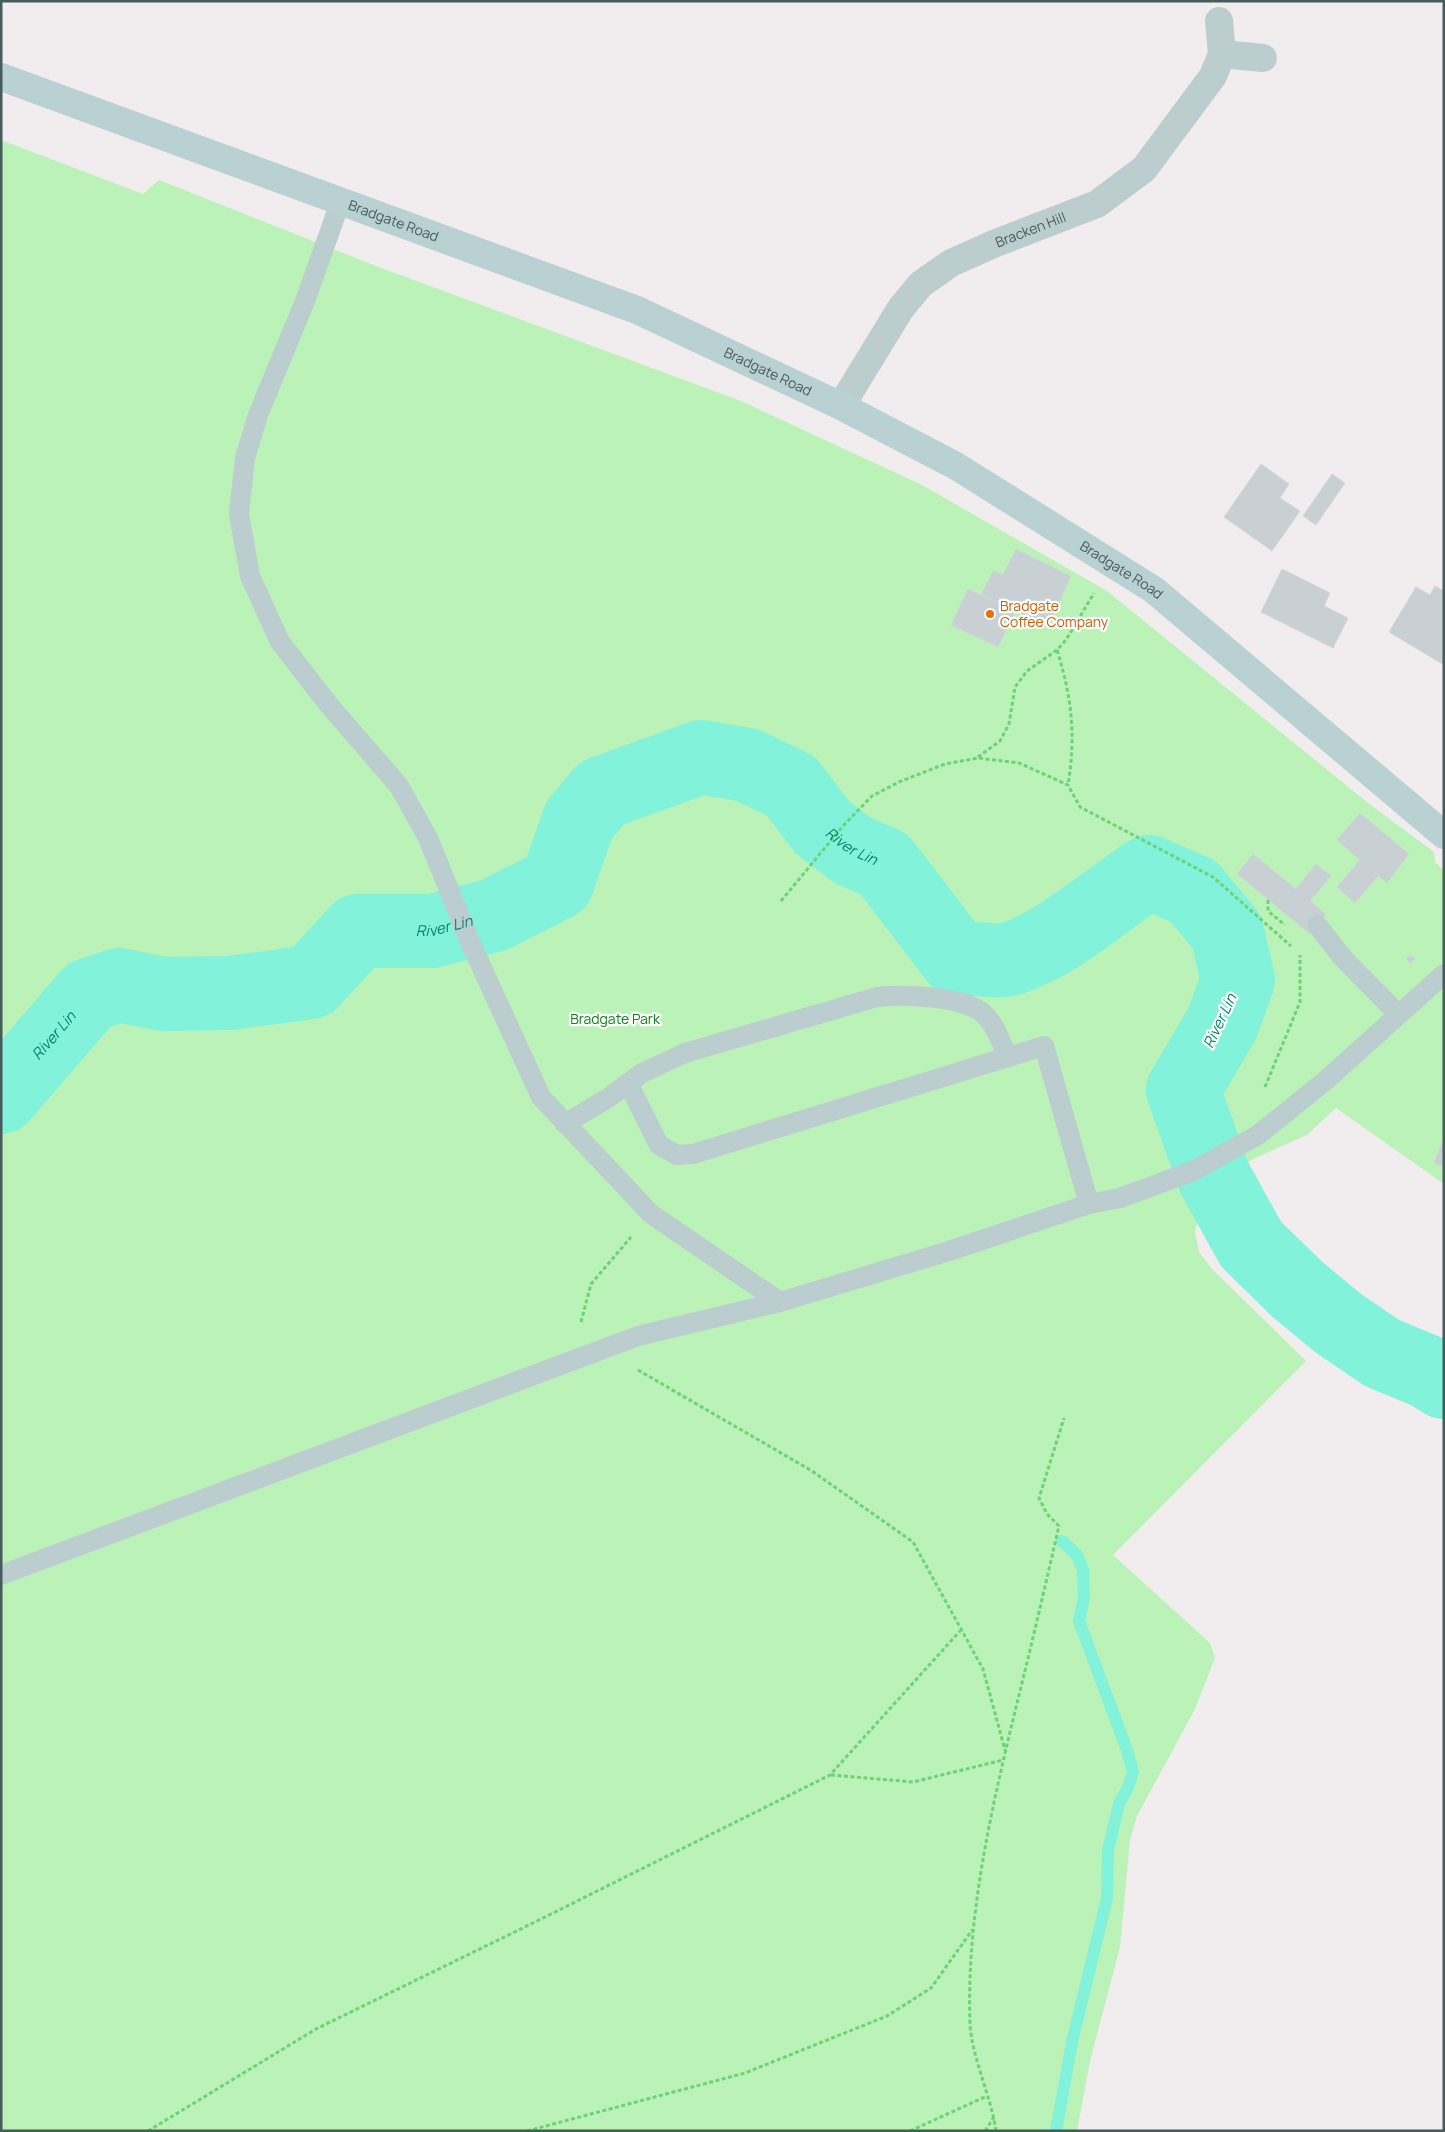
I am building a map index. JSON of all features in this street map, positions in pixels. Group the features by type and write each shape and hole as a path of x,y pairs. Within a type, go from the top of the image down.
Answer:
{"street":[{"name":"Bracken Hill","path":"841,406 901,308 921,284 951,263 996,243 1097,204 1144,169 1214,76 1222,54 1219,21"},
{"path":"1222,54 1262,58"},
{"name":"Bradgate Road","path":"1,77 638,310 841,406 956,466 1154,590 1444,835"}],"lane":[{"path":"341,200 306,301 258,415 245,458 239,514 250,576 280,642 323,698 399,786 428,838 471,944 541,1097 651,1214 780,1302"},
{"path":"1317,925 1343,958 1398,1014"},
{"path":"1,1575 638,1336 780,1302 949,1251 1089,1204 1120,1198 1193,1170 1258,1136 1326,1081 1444,974"},
{"path":"565,1124 608,1098 642,1072 685,1053 877,997 904,994 958,1003 981,1011 995,1028 1008,1057"},
{"path":"628,1083 659,1145 677,1155 693,1154 1044,1046 1089,1204"}],"path":[{"path":"978,758 1000,741 1009,724 1015,687 1027,671 1057,650 1066,640 1110,562"},
{"path":"1057,650 1066,680 1072,715 1073,752 1068,786"},
{"path":"782,901 819,858 843,826 872,796 899,782 945,764 978,758 1020,763 1068,786 1080,807 1213,877 1300,955 1343,958"},
{"path":"1263,1091 1300,1002 1300,955"},
{"path":"571,1362 591,1284 651,1214"},
{"path":"603,1350 812,1471 913,1542 960,1631 983,1669 1006,1751"},
{"path":"996,2131 994,2116 987,2096 970,2027 974,1928 982,1863 1003,1760 1058,1526 1047,1514 1038,1498 1064,1418"},
{"path":"148,2131 316,2029 534,1923 830,1775 960,1631"},
{"path":"830,1775 913,1782 1003,1760"},
{"path":"527,2131 745,2073 887,2016 930,1988 974,1928"},
{"path":"910,2131 987,2096"},
{"path":"985,2131 994,2116"}],"green space":[{"name":"Bradgate Park","path":"1,140 143,194 159,180 376,266 741,401 922,485 1107,591 1368,803 1434,852 1435,862 1444,871 1444,1184 1336,1108 1307,1135 1257,1157 1211,1184 1203,1194 1195,1232 1199,1252 1212,1269 1306,1361 1113,1555 1210,1643 1215,1658 1195,1709 1137,1816 1130,1840 1120,1947 1090,2061 1077,2131 1,2131"}],"building":[{"path":"1261,464 1289,484 1280,498 1300,511 1272,551 1224,517"},
{"path":"1332,474 1345,483 1316,525 1303,516"},
{"path":"1016,549 1071,576 1048,626 981,595 993,571 1003,575"},
{"path":"1282,569 1330,593 1324,606 1348,618 1333,648 1261,612"},
{"path":"1435,586 1444,591 1444,665 1389,632 1416,587 1430,595"},
{"path":"968,589 1015,611 998,647 951,625"},
{"path":"1360,813 1409,854 1387,883 1378,876 1355,903 1337,887 1360,860 1337,840"},
{"path":"1253,854 1296,889 1316,864 1331,876 1310,901 1326,914 1310,934 1237,874"},
{"path":"1411,955 1415,959 1410,963 1406,959"},
{"path":"1444,1137 1444,1167 1434,1163"}],"waterway":[{"name":"River Lin","path":"1,1097 89,995 119,985 163,994 230,993 311,982 358,931 432,931 494,915 557,883 579,820 602,793 701,757 747,765 791,786 822,827 852,850 884,864 956,958 1001,960 1013,958 1031,951 1066,931 1149,872 1193,891 1227,932 1238,980 1222,1024 1183,1090 1214,1177 1251,1244 1297,1289 1338,1323 1382,1353 1428,1372 1444,1382"},
{"path":"1056,2131 1072,2042 1107,1898 1108,1850 1119,1804 1133,1772 1127,1750 1079,1621 1084,1597 1083,1570 1077,1555 1062,1541"}],"place":[{"name":"Bradgate Coffee Company","path":"990,614"}]}
